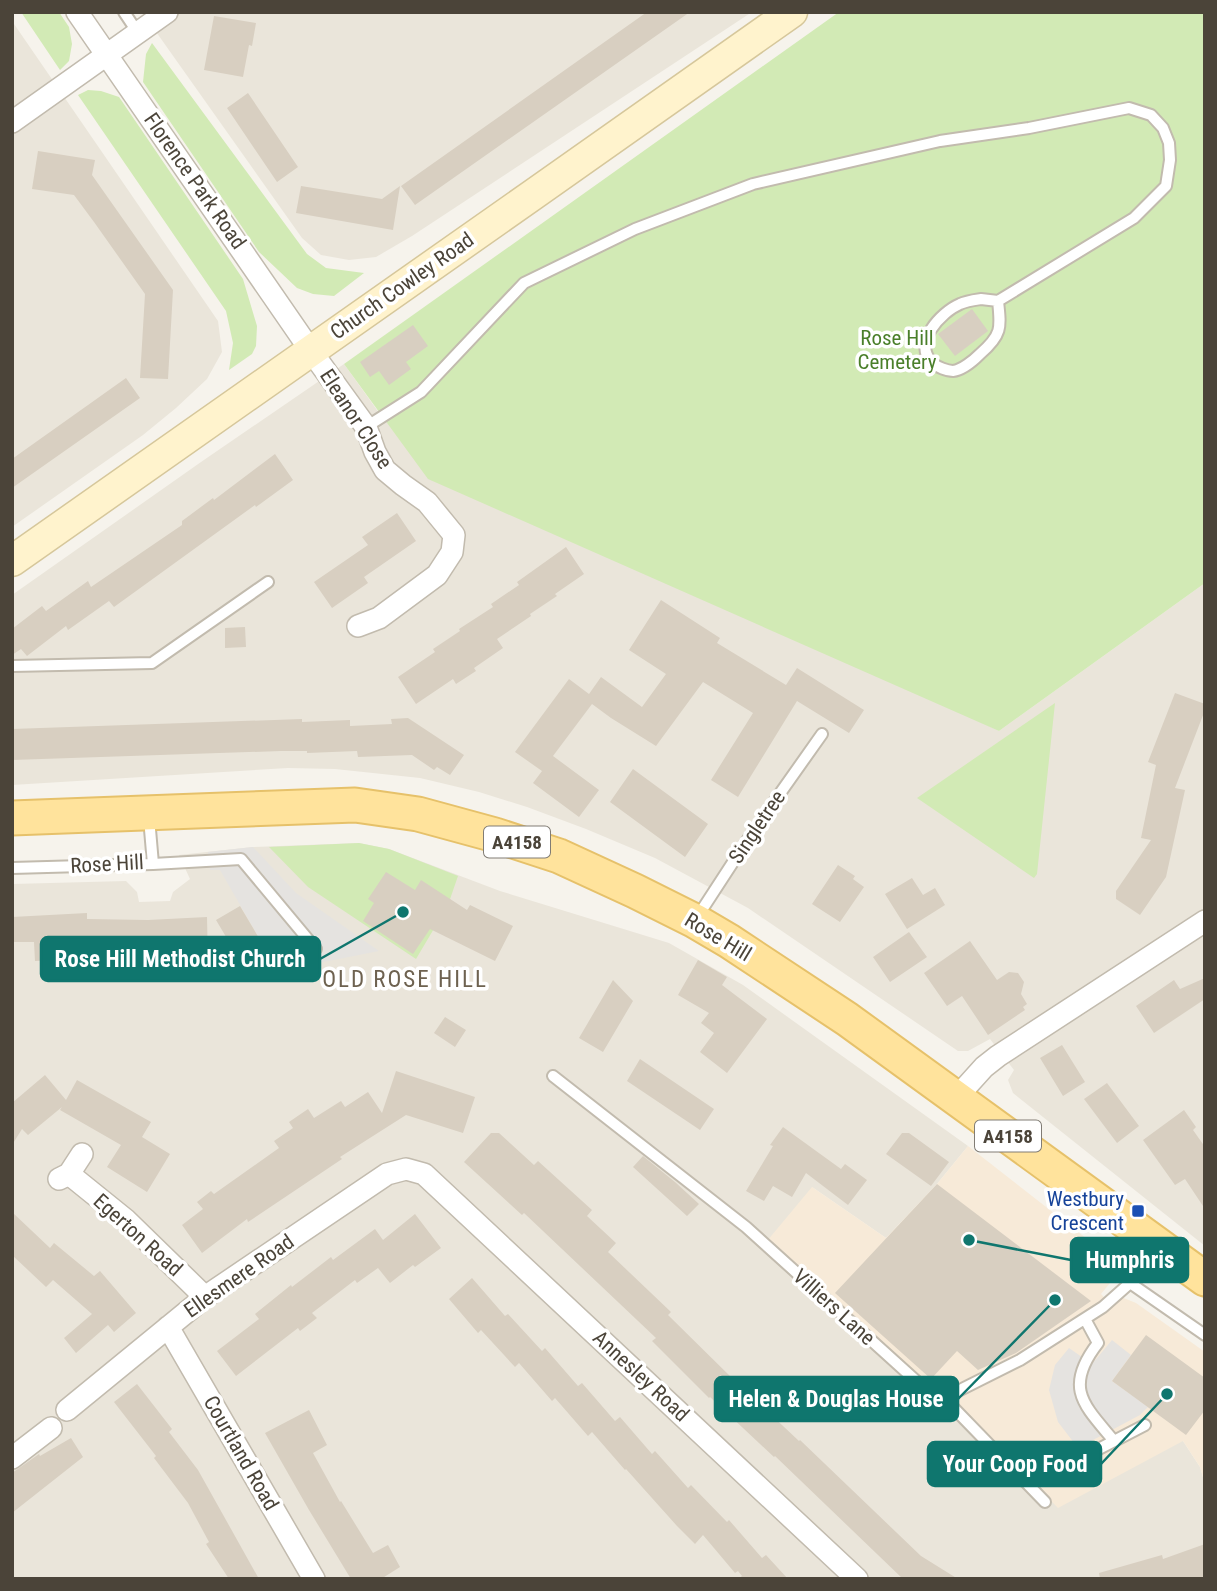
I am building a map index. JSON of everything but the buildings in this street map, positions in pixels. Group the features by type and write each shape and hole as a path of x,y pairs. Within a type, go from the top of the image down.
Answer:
{"main road":[{"name":"Church Cowley Road","path":"12,561 792,12"},
{"name":"Rose Hill","path":"12,818 355,805 418,814 559,856 635,891 729,941 847,1019 1205,1279"}],"street":[{"name":"Florence Park Road","path":"78,12 311,351"},
{"path":"12,122 167,12"},
{"name":"Eleanor Close","path":"311,351 366,427 385,470 427,502 454,535 452,552 437,575 380,618 358,626"},
{"path":"956,1098 984,1067 998,1056 1205,921"},
{"name":"Egerton Road","path":"82,1154 63,1177 126,1220 205,1297"},
{"name":"Ellesmere Road","path":"67,1410 205,1297 387,1174 406,1169 424,1174"},
{"name":"Annesley Road","path":"424,1174 857,1579"},
{"name":"Courtland Road","path":"168,1328 314,1579"},
{"path":"12,1458 51,1428"}],"lane":[{"path":"124,12 138,33"},
{"path":"366,427 421,392 524,283 635,229 753,184 927,144 1030,128 1129,108 1151,115 1163,128 1169,143 1167,186 1133,218 998,301 981,299 959,304 940,318 928,333 925,348 929,360 937,367 952,371 965,366 979,355 994,341 1001,325 998,301"},
{"path":"12,666 152,663 268,582"},
{"name":"Singletree","path":"695,921 752,833 822,734"},
{"name":"Rose Hill","path":"12,868 153,864 149,812"},
{"path":"153,864 240,859 316,949"},
{"name":"Villiers Lane","path":"553,1076 746,1227 925,1388 944,1398 1045,1502"},
{"path":"944,1398 1020,1360 1103,1307 1130,1283 1158,1246"},
{"path":"1130,1283 1205,1335"},
{"path":"1085,1319 1098,1343 1083,1367 1081,1398 1114,1441"},
{"path":"1062,1468 1145,1425"}],"shaded area":[{"path":"142,12 752,12 412,236 376,257 349,260 321,255 302,238"},
{"path":"12,21 218,321 222,352 207,379 176,408 143,435 12,527"},
{"path":"344,364 382,417 999,731 1205,583 1205,1246 1013,1093 1008,1080 1014,1070 990,1039 968,1051 958,1051 748,908 655,858 586,829 479,792 420,778 335,769 288,768 12,785 12,595"},
{"path":"359,843 389,849 500,891 669,943 743,985 968,1146 937,1184 886,1238 812,1187 940,1389 951,1398 1183,1441 1200,1467 1205,1484 1205,1579 12,1579 12,884 126,881 137,892 139,902 170,901 173,892 190,879 179,855 253,847"},
{"path":"253,847 296,893 379,951 278,971 220,870 210,870 208,852"},
{"path":"968,1146 1123,1267 1101,1294 1112,1306 1121,1297 1136,1303 1205,1352 1205,1484 1200,1467 1183,1441 1058,1508 951,1398 940,1389 927,1386 767,1241 812,1187 886,1238 937,1184"},
{"path":"1112,1340 1131,1355 1112,1381 1148,1407 1140,1415 1078,1448 1058,1422 1049,1390 1055,1365 1069,1348 1092,1364"}],"green space":[{"path":"21,12 59,12 69,27 72,44 69,61 60,70"},
{"name":"Rose Hill Cemetery","path":"839,12 1205,12 1205,583 999,731 428,479 344,364"},
{"path":"152,43 307,254 326,268 364,273 334,296 313,294 297,288 259,252 143,82 146,54"},
{"path":"88,90 119,97 243,279 257,326 256,346 252,354 229,370 233,343 226,311 78,95"},
{"path":"1055,703 1037,874 1034,878 917,798"},
{"path":"359,843 389,849 458,876 448,905 416,959 308,887 269,847"}],"place":[{"name":"Rose Hill Methodist Church","path":"403,912"},
{"name":"Westbury Crescent","path":"1138,1211"},
{"name":"Humphris","path":"969,1240"},
{"name":"Helen & Douglas House","path":"1055,1300"},
{"name":"Your Coop Food","path":"1167,1394"}],"district":[{"name":"OLD ROSE HILL","path":"405,979"}]}
